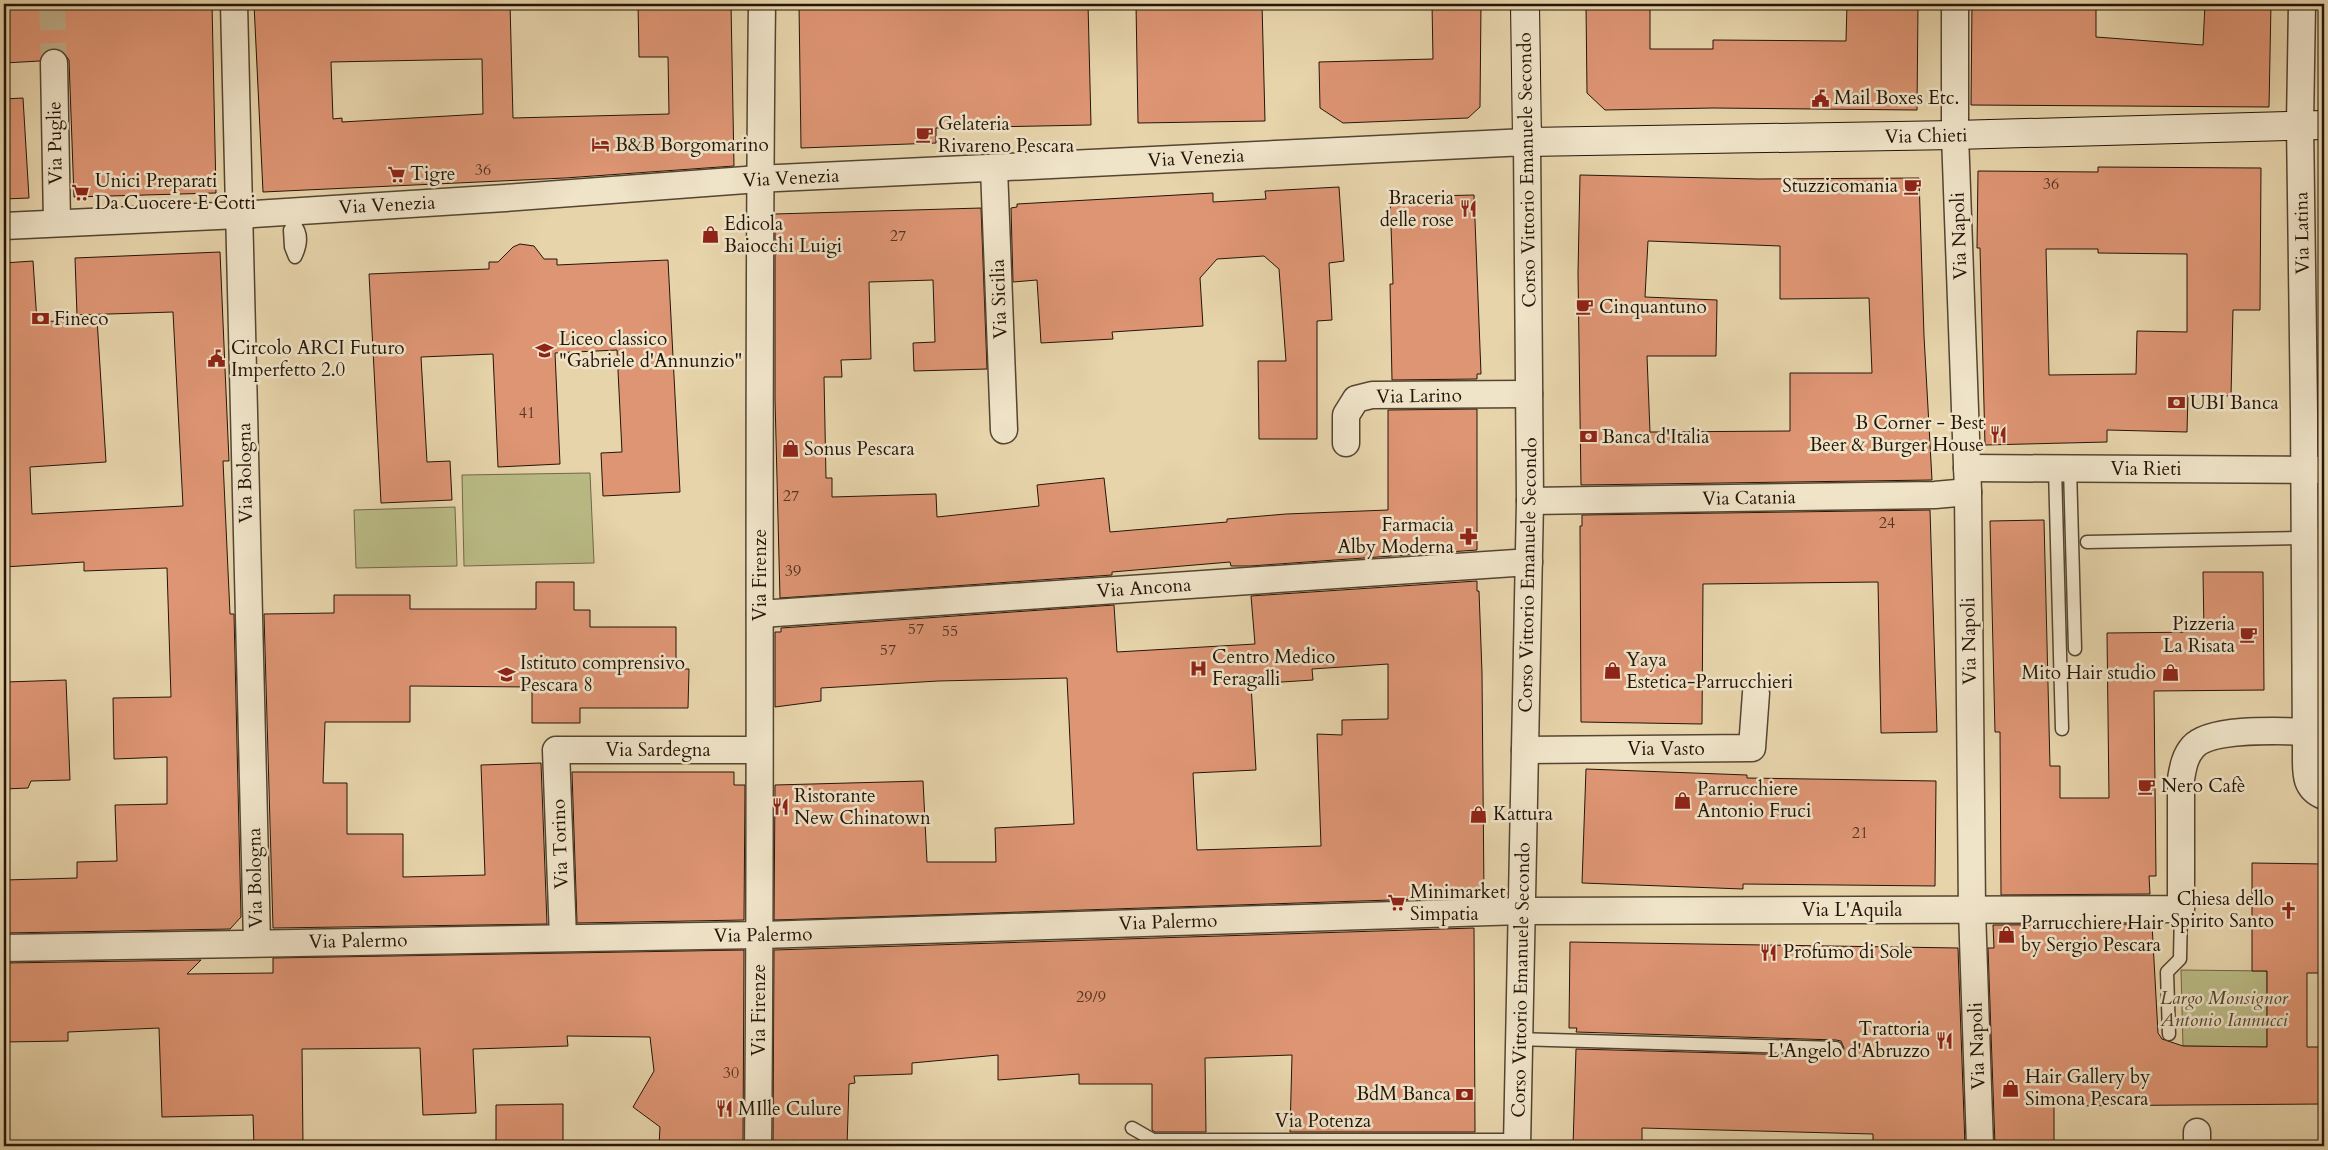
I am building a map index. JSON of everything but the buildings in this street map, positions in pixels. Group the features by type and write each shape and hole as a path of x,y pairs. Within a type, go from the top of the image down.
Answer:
{"main road":[{"name":"Corso Vittorio Emanuele Secondo","path":"1525,4 1527,142"},
{"name":"Via Chieti","path":"1527,142 1956,135 2312,124"}],"street":[{"name":"Via Bologna","path":"234,4 256,943"},
{"name":"Via Firenze","path":"758,1146 760,935 759,179 762,4"},
{"name":"Via Napoli","path":"1955,4 1956,135 1968,480 1972,910 1980,1146"},
{"name":"Via Latina","path":"2302,4 2312,124 2315,470 2305,538 2315,732 2306,781 2316,793 2324,796"},
{"name":"Via Puglie","path":"54,63 57,222"},
{"name":"Via Venezia","path":"4,226 57,222 238,215 294,217 505,198 759,179 1527,142"},
{"name":"Corso Vittorio Emanuele Secondo","path":"1518,1143 1530,501 1527,142"},
{"name":"Via Sicilia","path":"994,168 1004,430"},
{"name":"Via Larino","path":"1346,443 1346,415 1356,399 1372,395 1529,394"},
{"name":"Via Rieti","path":"1968,480 2063,468 2315,470"},
{"name":"Via Catania","path":"1530,501 1935,495 1968,480"},
{"name":"Via Ancona","path":"760,614 1529,562"},
{"name":"Via Vasto","path":"1525,750 1752,748 1756,693"},
{"path":"2181,908 2181,778 2185,758 2193,746 2206,738 2223,733 2315,732"},
{"name":"Via Sardegna","path":"556,750 759,750"},
{"name":"Via Torino","path":"556,750 563,938"},
{"name":"Via L'Aquila","path":"1522,911 2181,908"},
{"name":"Via Palermo","path":"4,948 760,935 1522,911"}],"lane":[{"path":"2063,468 2075,649"},
{"path":"2062,729 2063,468"},
{"path":"2087,542 2305,538"},
{"path":"2169,1034 2167,972 2180,959 2181,908"},
{"path":"1519,1039 1836,1048"},
{"name":"Via Potenza","path":"1132,1128 1154,1140 1518,1143"}],"green space":[{"path":"590,473 594,563 464,566 462,475"},
{"path":"455,507 457,566 356,568 354,510"},
{"name":"Largo Monsignor Antonio Iannucci","path":"2181,970 2267,971 2267,1047 2183,1046"}],"tunnel":[{"path":"52,4 54,63"}],"place":[{"name":"Mail Boxes Etc.","path":"1820,98"},
{"name":"Gelateria Rivareno Pescara","path":"924,135"},
{"name":"B&B Borgomarino","path":"601,145"},
{"name":"Tigre","path":"396,174"},
{"name":"Stuzzicomania","path":"1912,186"},
{"name":"Unici Preparati Da Cuocere E Cotti","path":"81,192"},
{"name":"Braceria delle rose","path":"1468,209"},
{"name":"Edicola Baiocchi Luigi","path":"710,235"},
{"name":"Cinquantuno","path":"1585,307"},
{"name":"Fineco","path":"40,319"},
{"name":"Liceo classico \"Gabriele d'Annunzio\"","path":"545,350"},
{"name":"Circolo ARCI Futuro Imperfetto 2.0","path":"217,359"},
{"name":"UBI Banca","path":"2176,403"},
{"name":"B Corner - Best Beer & Burger House","path":"1998,434"},
{"name":"Banca d'Italia","path":"1588,437"},
{"name":"Sonus Pescara","path":"790,449"},
{"name":"Farmacia Alby Moderna","path":"1468,536"},
{"name":"Pizzeria La Risata","path":"2249,635"},
{"name":"Centro Medico Feragalli","path":"1198,668"},
{"name":"Yaya Estetica-Parrucchieri","path":"1612,671"},
{"name":"Mito Hair studio","path":"2170,673"},
{"name":"Istituto comprensivo Pescara 8","path":"506,674"},
{"name":"Nero Cafè","path":"2147,786"},
{"name":"Parrucchiere Antonio Fruci","path":"1683,800"},
{"name":"Ristorante New Chinatown","path":"780,807"},
{"name":"Kattura","path":"1479,814"},
{"name":"Minimarket Simpatia","path":"1396,903"},
{"name":"Chiesa dello Spirito Santo","path":"2288,910"},
{"name":"Parrucchiere Hair by Sergio Pescara","path":"2007,934"},
{"name":"Profumo di Sole","path":"1769,952"},
{"name":"Trattoria L'Angelo d'Abruzzo","path":"1944,1040"},
{"name":"Hair Gallery by Simona Pescara","path":"2011,1088"},
{"name":"BdM Banca","path":"1465,1094"},
{"name":"MIlle Culure","path":"724,1109"}]}
